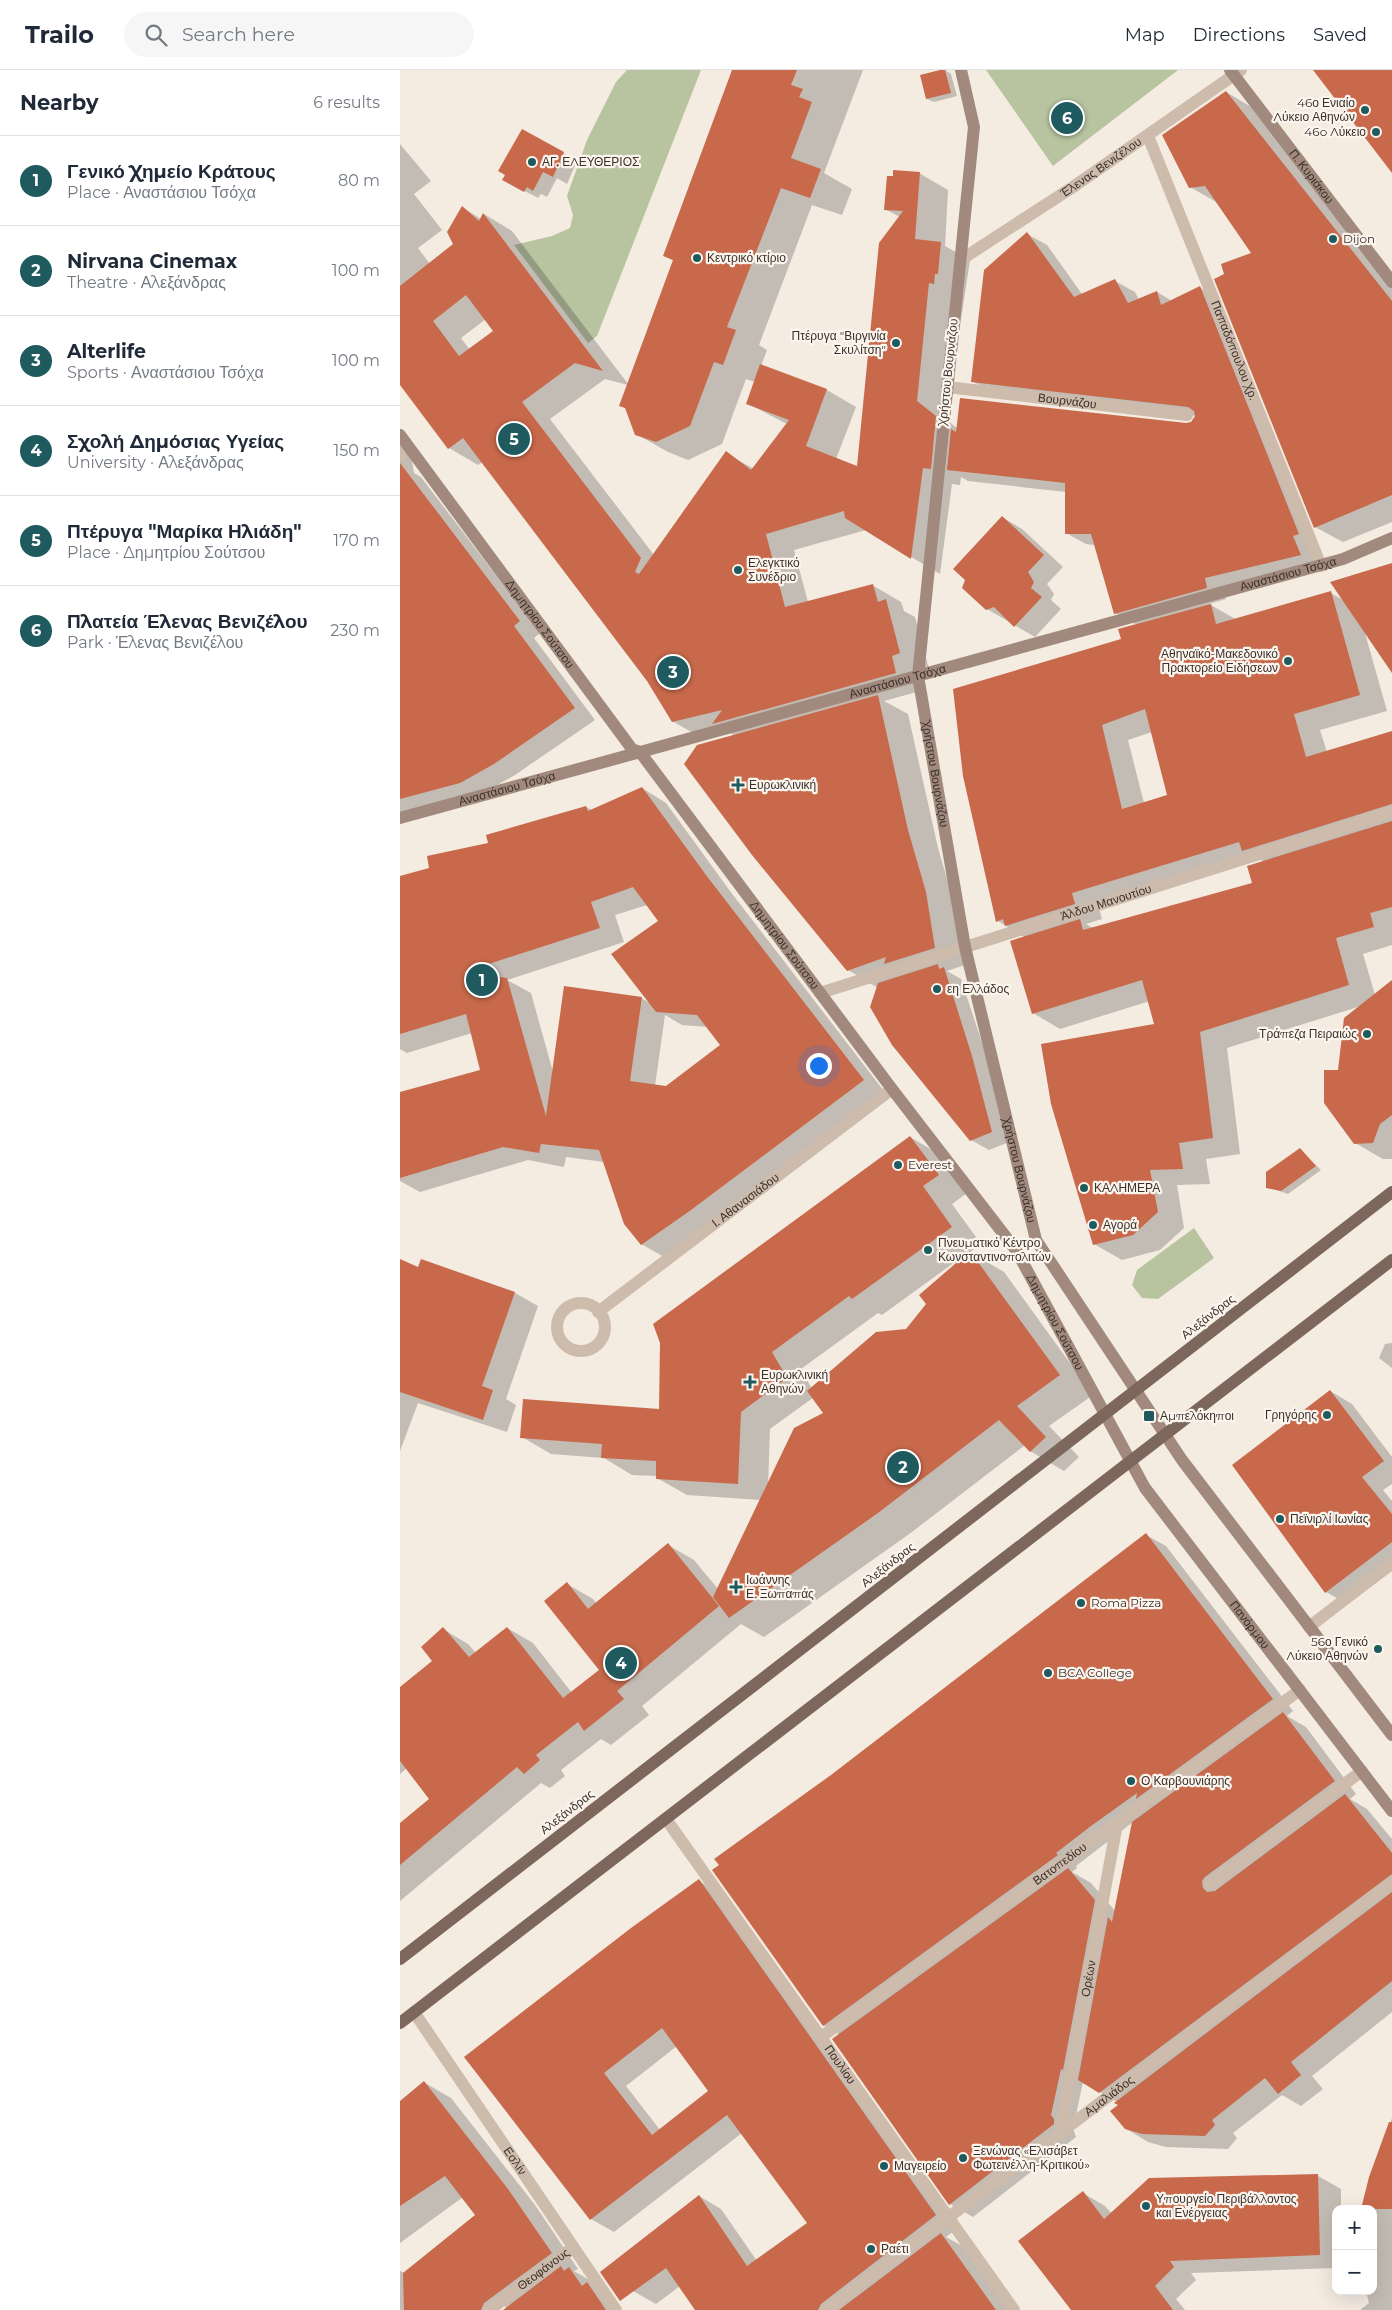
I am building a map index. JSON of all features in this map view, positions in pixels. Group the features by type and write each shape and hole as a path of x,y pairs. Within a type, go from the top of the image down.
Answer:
{"main road":[{"name":"Αλεξάνδρας","path":"400,1959 1392,1192"},
{"path":"400,2023 1392,1260"}],"street":[{"name":"Χρήστου Βουρνάζου","path":"961,70 974,127 918,676 966,947 1036,1240 1165,1435"},
{"name":"Έλενας Βενιζέλου","path":"959,261 1148,136 1235,72"},
{"name":"Π. Κυριάκου","path":"1235,72 1392,282"},
{"name":"Παπαδόπουλου Χρ.","path":"1148,136 1321,566"},
{"name":"Βουρνάζου","path":"947,387 1187,415"},
{"name":"Δημητρίου Σούτσου","path":"400,435 405,452 632,749 640,752 892,1089 1016,1250 1130,1462"},
{"name":"Αναστάσιου Τσόχα","path":"400,818 1321,566 1344,559 1392,538"},
{"name":"Άλδου Μανουτίου","path":"820,993 1392,812"},
{"name":"Ι. Αθανασιάδου","path":"598,1312 892,1089"},
{"path":"1165,1435 1392,1735"},
{"name":"Πανόρμου","path":"1130,1462 1145,1488 1392,1811"},
{"path":"1310,1627 1392,1563"},
{"name":"Βατοπεδίου","path":"820,2037 1300,1690"},
{"path":"1210,1884 1362,1771"},
{"name":"Πουλίου","path":"666,1818 1014,2310"},
{"name":"Ορέων","path":"1060,2134 1117,1824"},
{"name":"Αμαλιάδος","path":"826,2310 1392,1882"},
{"name":"Εσλίν","path":"414,2012 572,2248 616,2310"},
{"name":"Θεοφάνους","path":"489,2310 572,2248"}],"green space":[{"path":"627,70 701,70 597,336 588,343 514,245 552,236 570,228 573,215 567,196 587,140 616,82"},
{"path":"986,70 1178,70 1053,166"},
{"path":"1194,1228 1214,1258 1158,1299 1142,1298 1132,1285 1137,1270"}],"building":[{"name":"Κεντρικό κτίριο","path":"732,70 797,70 791,85 803,89 799,97 812,102 791,158 821,169 810,198 781,188 727,327 736,330 723,365 714,362 690,426 656,442 635,435 625,408 619,406 673,260 663,256"},
{"path":"945,70 951,93 926,99 920,75"},
{"name":"46o Λύκειο","path":"1313,70 1392,70 1392,173"},
{"path":"1226,91 1392,301 1392,495 1314,528 1214,279 1224,274 1221,264 1251,253 1205,186 1189,188 1162,135"},
{"name":"ΑΓ. ΕΛΕΥΘΕΡΙΟΣ","path":"522,129 564,152 553,177 543,172 533,191 527,187 524,192 502,180 505,175 498,171"},
{"path":"893,170 920,172 915,239 941,242 938,274 935,274 934,284 929,283 917,401 936,416 931,469 923,468 911,559 845,518 844,511 766,534 785,607 873,584 878,602 886,599 900,653 892,656 896,673 712,724 722,710 672,722 647,681 463,438 448,449 400,385 400,286 453,244 447,232 462,206 479,221 483,213 603,371 575,363 522,402 641,558 635,572 639,574 726,451 751,470 789,420 746,404 760,364 827,389 806,446 857,466 879,243 903,211 884,210 887,176 893,176","holes":["466,295 493,331 459,356 433,321"]},
{"path":"1027,232 1074,297 1115,279 1128,303 1157,291 1161,305 1200,286 1299,534 1293,536 1301,555 1205,578 1207,588 1114,614 1091,534 1065,534 1065,483 947,470 951,429 956,432 960,398 1186,423 1191,422 1195,416 1194,411 1188,407 971,382 984,270"},
{"path":"400,463 520,621 514,626 575,708 494,764 460,783 400,799"},
{"path":"1002,516 1044,555 1028,572 1034,582 1031,588 1042,597 1014,627 994,607 986,610 962,588 965,580 953,569"},
{"path":"1392,563 1392,673 1330,582"},
{"path":"1331,591 1360,695 1294,714 1306,757 1392,731 1392,804 1242,851 1239,842 1072,893 1075,904 1005,926 1003,919 996,922 963,776 953,689 1121,639 1118,629 1211,604 1216,624","holes":["1145,709 1167,795 1122,809 1102,725"]},
{"path":"878,695 908,830 926,892 935,948 884,964 886,957 847,971 752,855 684,764 697,745"},
{"path":"642,787 706,875 864,1080 691,1210 641,1245 624,1224 599,1150 541,1144 539,1153 503,1147 400,1178 400,1092 480,1070 466,1014 400,1034 400,876 429,868 427,856 488,843 486,835 586,806 588,811","holes":["633,887 658,921 611,954 656,1012 697,1015 720,1045 666,1086 630,1081 642,997 564,986 546,1116 507,978 464,972 600,928 591,902"]},
{"path":"1392,821 1392,907 1370,913 1374,927 1336,938 1349,985 1200,1032 1213,1138 1179,1143 1183,1169 1150,1170 1158,1212 1133,1235 1093,1245 1051,1104 1041,1044 1154,1024 1142,980 1032,1014 1010,941 1080,919 1083,930 1252,883 1247,866"},
{"path":"938,964 939,969 944,967 972,1056 992,1132 970,1141 892,1045 870,1007 878,983"},
{"name":"Τράπεζα Πειραιώς","path":"1392,980 1392,1115 1380,1124 1373,1143 1354,1144 1324,1103 1324,1070 1338,1070 1344,1018"},
{"path":"910,1136 939,1175 923,1186 952,1227 852,1299 849,1296 772,1352 787,1378 741,1412 738,1484 656,1479 656,1461 601,1458 602,1444 520,1438 523,1399 659,1409 660,1343 653,1324"},
{"path":"1300,1148 1316,1166 1281,1191 1266,1188 1266,1172"},
{"path":"970,1251 1060,1375 1017,1406 1046,1437 1030,1452 999,1420 878,1513 729,1618 713,1597 794,1428 823,1413 807,1391 876,1332 906,1329 926,1304 919,1295"},
{"path":"400,1259 418,1267 421,1259 515,1292 482,1386 493,1390 483,1420 400,1392"},
{"path":"1330,1390 1384,1461 1362,1477 1392,1514 1392,1542 1325,1593 1232,1465"},
{"path":"1146,1533 1273,1699 1136,1799 1137,1793 1091,1826 1056,1853 1058,1855 823,2026 712,1870 719,1865 714,1859 831,1775"},
{"path":"668,1543 719,1606 617,1691 624,1699 584,1731 578,1722 536,1755 540,1760 524,1774 517,1767 400,1865 400,1823 429,1799 400,1761 400,1687 432,1661 421,1647 443,1627 469,1657 507,1627 563,1698 599,1670 544,1601 567,1582 588,1609"},
{"path":"1283,1712 1335,1781 1205,1877 1202,1881 1203,1888 1207,1892 1215,1891 1345,1794 1392,1853 1392,1874 1099,2093 1078,2080 1108,1917 1112,1922 1132,1822"},
{"path":"1068,1868 1095,1900 1063,2070 1061,2069 1051,2115 1054,2119 1054,2124 949,2205 832,2039"},
{"path":"699,1879 936,2215 821,2304 818,2310 695,2310 666,2268 620,2301 600,2272 699,2195 747,2266 807,2223 727,2115 590,2220 464,2057 631,1928","holes":["662,2028 708,2091 652,2135 604,2073"]},
{"path":"1392,1892 1392,1981 1291,2062 1301,2075 1278,2094 1265,2078 1212,2120 1215,2125 1205,2136 1142,2134 1125,2129 1110,2111 1118,2105 1114,2103"},
{"path":"424,2081 508,2189 552,2253 484,2303 481,2310 404,2310 403,2273 475,2215 445,2176 400,2206 400,2101"},
{"path":"1389,2122 1392,2122 1392,2209 1377,2209 1377,2205 1362,2205 1369,2177"},
{"path":"1318,2174 1320,2255 1170,2261 1174,2267 1155,2286 1173,2310 1071,2310 1018,2241 1083,2191 1104,2219 1149,2178"},
{"path":"941,2233 996,2310 839,2310"},
{"path":"561,2266 564,2271 569,2267 582,2286 587,2282 606,2310 503,2310"}],"place":[{"name":"46ο Ενιαίο Λύκειο Αθηνών","path":"1365,110"},
{"name":"Πλατεία Έλενας Βενιζέλου","path":"1067,118"},
{"name":"46o Λύκειο","path":"1376,132"},
{"name":"ΑΓ. ΕΛΕΥΘΕΡΙΟΣ","path":"532,162"},
{"name":"Dijon","path":"1333,239"},
{"name":"Κεντρικό κτίριο","path":"697,258"},
{"name":"Πτέρυγα \"Βιργινία Σκυλίτση\"","path":"896,343"},
{"name":"Πτέρυγα \"Μαρίκα Ηλιάδη\"","path":"514,439"},
{"name":"Ελεγκτικό Συνέδριο","path":"738,570"},
{"name":"Αθηναϊκό-Μακεδονικό Πρακτορείο Ειδήσεων","path":"1288,661"},
{"name":"Alterlife","path":"673,672"},
{"name":"Ευρωκλινική","path":"738,785"},
{"name":"Γενικό Χημείο Κράτους","path":"482,980"},
{"name":"εη Ελλάδος","path":"937,989"},
{"name":"Τράπεζα Πειραιώς","path":"1367,1034"},
{"name":"Everest","path":"898,1165"},
{"name":"ΚΑΛΗΜΕΡΑ","path":"1084,1188"},
{"name":"Αγορά","path":"1093,1225"},
{"name":"Πνευματικό Κέντρο Κωνσταντινοπολιτών","path":"928,1250"},
{"name":"Ευρωκλινική Αθηνών","path":"750,1382"},
{"name":"Γρηγόρης","path":"1327,1415"},
{"name":"Αμπελόκηποι","path":"1149,1416"},
{"name":"Nirvana Cinemax","path":"903,1467"},
{"name":"Πεϊνιρλί Ιωνίας","path":"1280,1519"},
{"name":"Ιωάννης Ε. Ξωπαπάς","path":"736,1587"},
{"name":"Roma Pizza","path":"1081,1603"},
{"name":"56ο Γενικό Λύκειο Αθηνών","path":"1378,1649"},
{"name":"Σχολή Δημόσιας Υγείας","path":"621,1663"},
{"name":"BCA College","path":"1048,1673"},
{"name":"Ο Καρβουνιάρης","path":"1131,1781"},
{"name":"Ξενώνας «Ελισάβετ Φωτεινέλλη-Κριτικού»","path":"963,2158"},
{"name":"Μαγειρείο","path":"884,2166"},
{"name":"Υπουργείο Περιβάλλοντος και Ενέργειας","path":"1146,2206"},
{"name":"Ραέτι","path":"871,2249"}]}
